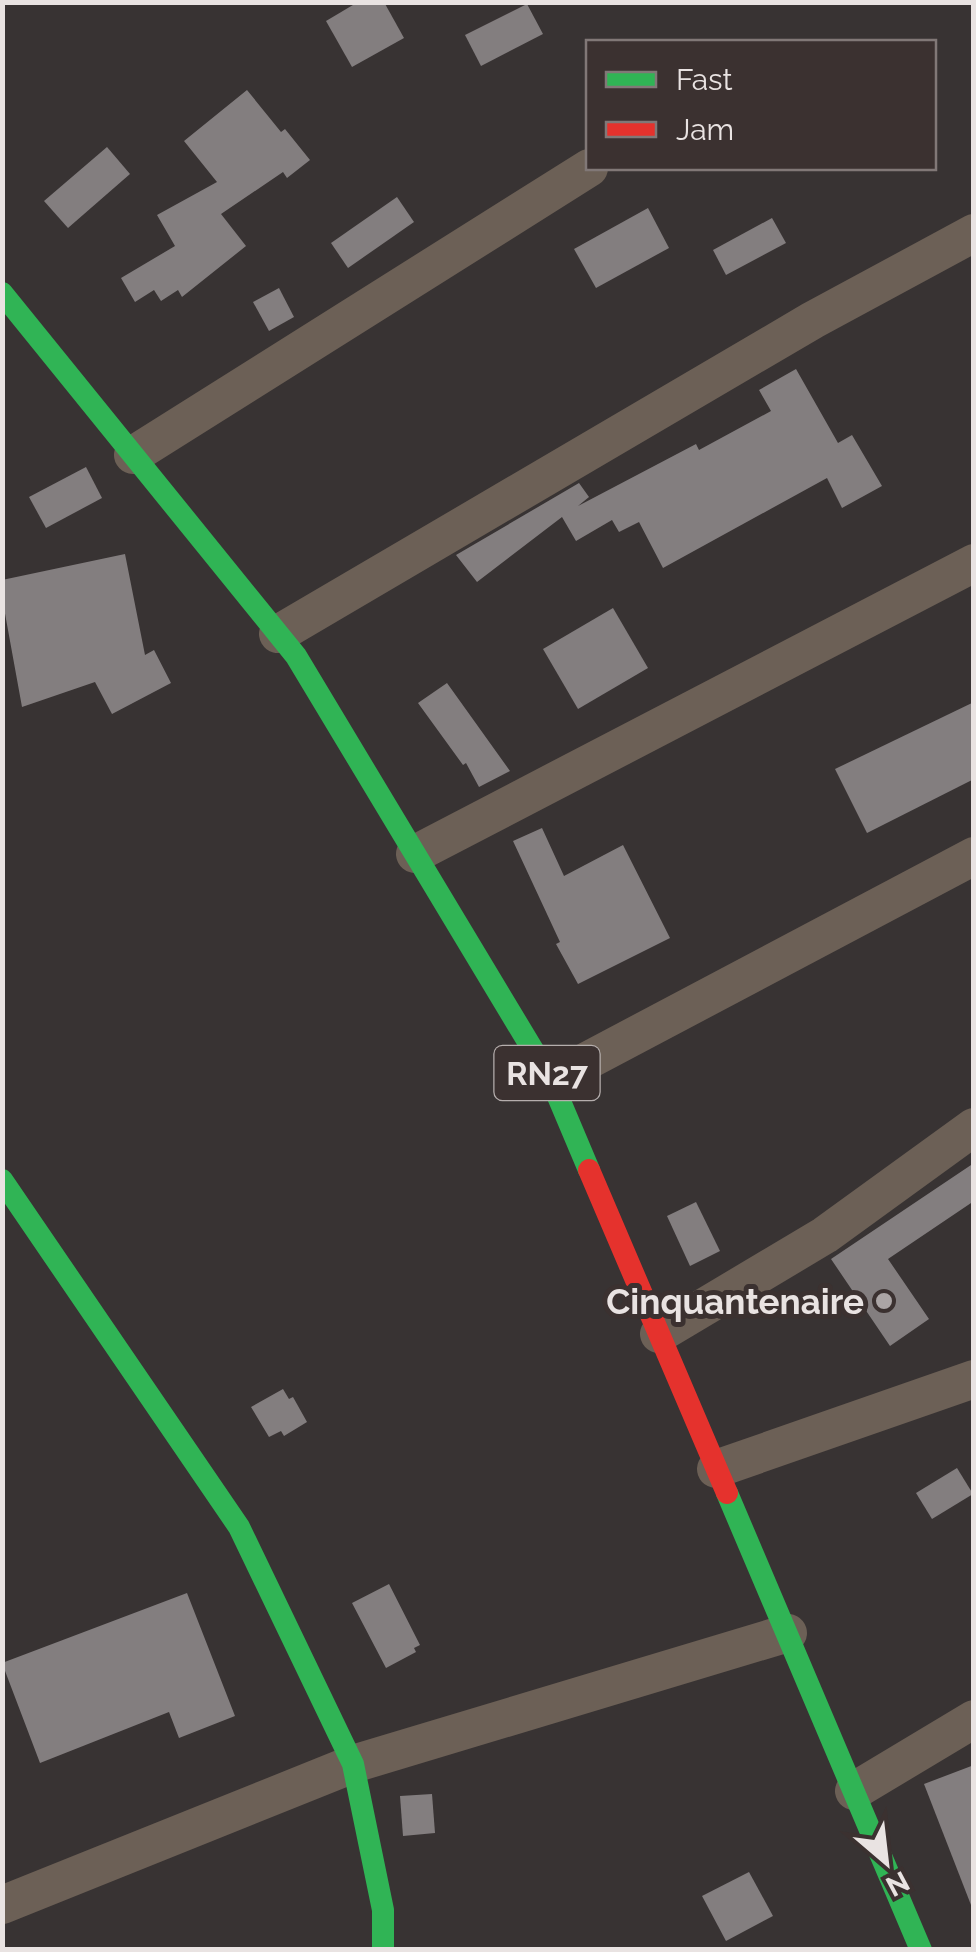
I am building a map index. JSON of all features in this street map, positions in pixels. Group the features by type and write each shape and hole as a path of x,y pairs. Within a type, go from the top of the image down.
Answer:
{"main road":[{"name":"RN27","path":"2,294 296,656 551,1080 921,1950"},
{"path":"2,1180 239,1527 353,1764 383,1910 383,1950"}],"street":[{"path":"133,455 586,170"},
{"path":"278,634 813,320 974,233"},
{"path":"415,854 974,562"},
{"path":"551,1080 974,856"},
{"path":"660,1334 825,1236 974,1126"},
{"path":"716,1469 974,1379"},
{"path":"2,1905 353,1764 788,1633"},
{"path":"854,1791 974,1719"}],"building":[{"path":"358,2 384,2 404,38 352,67 326,21"},
{"path":"527,4 543,34 481,66 465,35"},
{"path":"247,90 310,160 287,178 283,172 221,214 246,246 182,297 178,290 161,301 154,290 135,302 121,278 175,246 157,215 217,182 184,141"},
{"path":"107,147 130,174 68,228 44,201"},
{"path":"397,197 414,222 348,268 331,243"},
{"path":"648,208 669,248 596,288 574,249"},
{"path":"772,218 786,243 726,275 713,250"},
{"path":"279,288 294,317 269,331 253,302"},
{"path":"796,369 838,443 852,435 882,486 842,508 827,478 663,568 639,522 619,532 612,520 576,541 562,517 477,582 456,555 579,483 589,497 578,506 696,444 699,450 771,411 759,390"},
{"path":"86,467 102,498 46,528 29,497"},
{"path":"125,554 145,655 154,650 171,683 112,714 95,682 22,707 2,580"},
{"path":"613,608 648,668 578,709 543,649"},
{"path":"447,683 510,771 479,787 466,763 463,765 418,703"},
{"path":"974,702 974,779 867,833 835,769"},
{"path":"542,828 564,876 623,845 670,938 578,984 556,944 560,942 513,841"},
{"path":"974,1163 974,1201 888,1259 929,1319 890,1346 831,1259"},
{"path":"696,1202 720,1251 690,1266 667,1216"},
{"path":"283,1389 289,1399 293,1397 307,1422 284,1436 281,1431 269,1437 251,1407"},
{"path":"957,1468 973,1494 932,1519 916,1493"},
{"path":"389,1584 420,1645 414,1648 416,1652 386,1668 352,1603"},
{"path":"187,1593 235,1716 179,1738 169,1712 40,1763 2,1663"},
{"path":"974,1765 974,1905 971,1905 924,1784"},
{"path":"432,1794 435,1833 403,1836 400,1796"},
{"path":"749,1872 773,1916 726,1941 702,1896"}],"traffic: fast":[{"path":"2,293 296,656 551,1080 589,1170"},
{"path":"2,1180 239,1527 353,1764 383,1910 383,1950"},
{"path":"727,1493 921,1950"}],"traffic: jam":[{"path":"589,1170 727,1493"}],"place":[{"name":"Cinquantenaire","path":"884,1301"}]}
